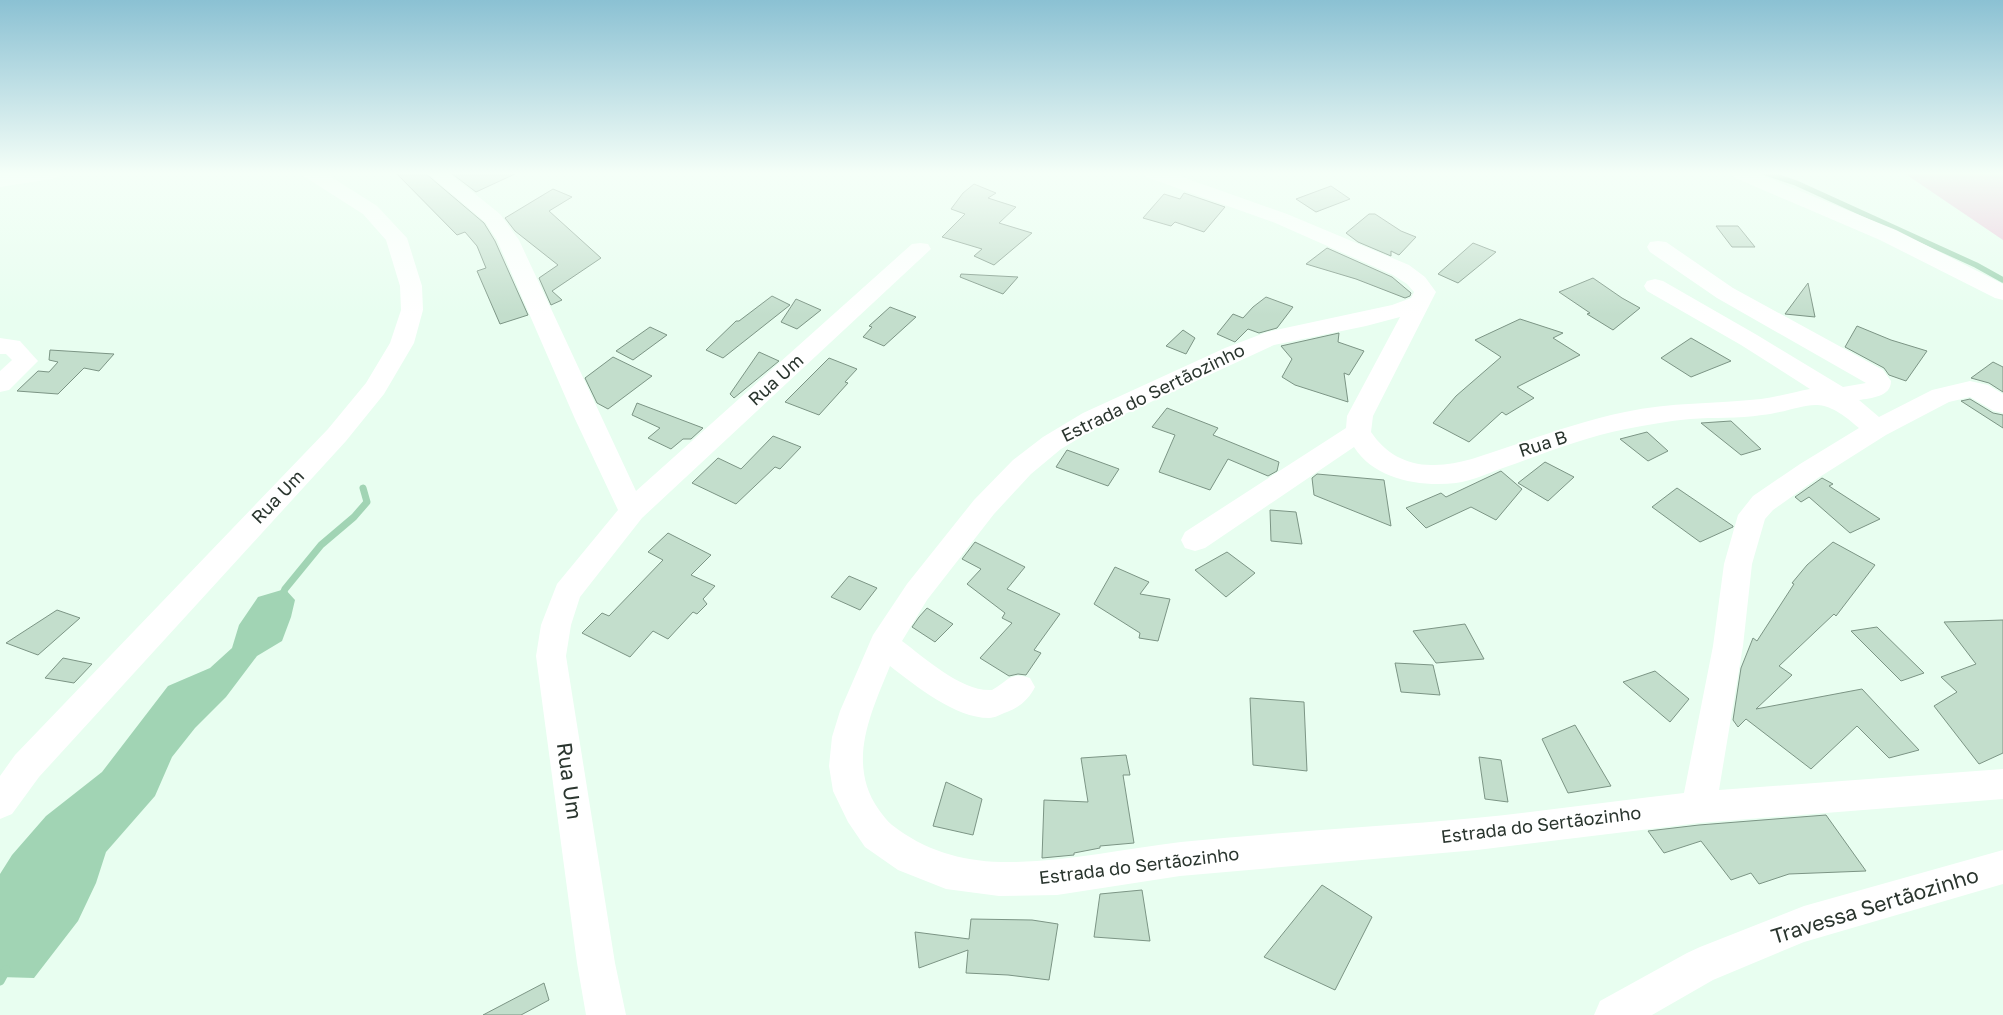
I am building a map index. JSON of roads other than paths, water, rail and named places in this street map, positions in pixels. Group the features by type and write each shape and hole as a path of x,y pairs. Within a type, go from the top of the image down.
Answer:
{"street":[{"name":"Rua Um","path":"0,803 27,766 337,435 376,388 402,343 412,310 411,286 396,238 380,220"},
{"path":"495,220 508,240 588,419 632,511"},
{"path":"1195,540 1358,432 1360,416 1425,292 1421,284 1400,270 1285,220"},
{"path":"1855,220 1888,234 2003,293"},
{"path":"1655,286 1749,340 1846,402 1875,389 1879,385 1879,381 1859,367 1725,293 1658,247"},
{"name":"Rua Um","path":"606,1015 596,963 551,656 556,625 567,592 632,511 920,249"},
{"name":"Estrada do Sertãozinho","path":"1420,302 1400,310 1366,319 1267,340 1233,353 1092,420 1052,443 1022,467 984,507 918,592 884,644 856,711 848,737 846,766 850,791 860,812 877,835 911,858 946,872 999,879 1057,878 1180,859 1477,834 1699,806 2003,784"},
{"path":"0,346 12,346 26,361 0,384"},
{"path":"1699,806 1728,646 1738,564 1752,515 1763,503 1809,471 1877,429 1941,396 1966,389 1979,391 2003,405"},
{"name":"Rua B","path":"1358,432 1367,446 1394,467 1412,473 1432,475 1458,474 1586,430 1626,420 1689,411 1762,407 1814,396 1827,396 1846,402 1877,429"},
{"path":"884,644 939,684 978,703 991,704 1002,700 1019,687"},
{"name":"Travessa Sertãozinho","path":"1614,1015 1700,966 1804,924 2003,867"}],"waterway":[{"path":"1878,220 1976,265 2003,280"},
{"path":"282,596 285,589 321,545 354,517 367,502 363,488"},
{"path":"0,981 6,970"}]}
